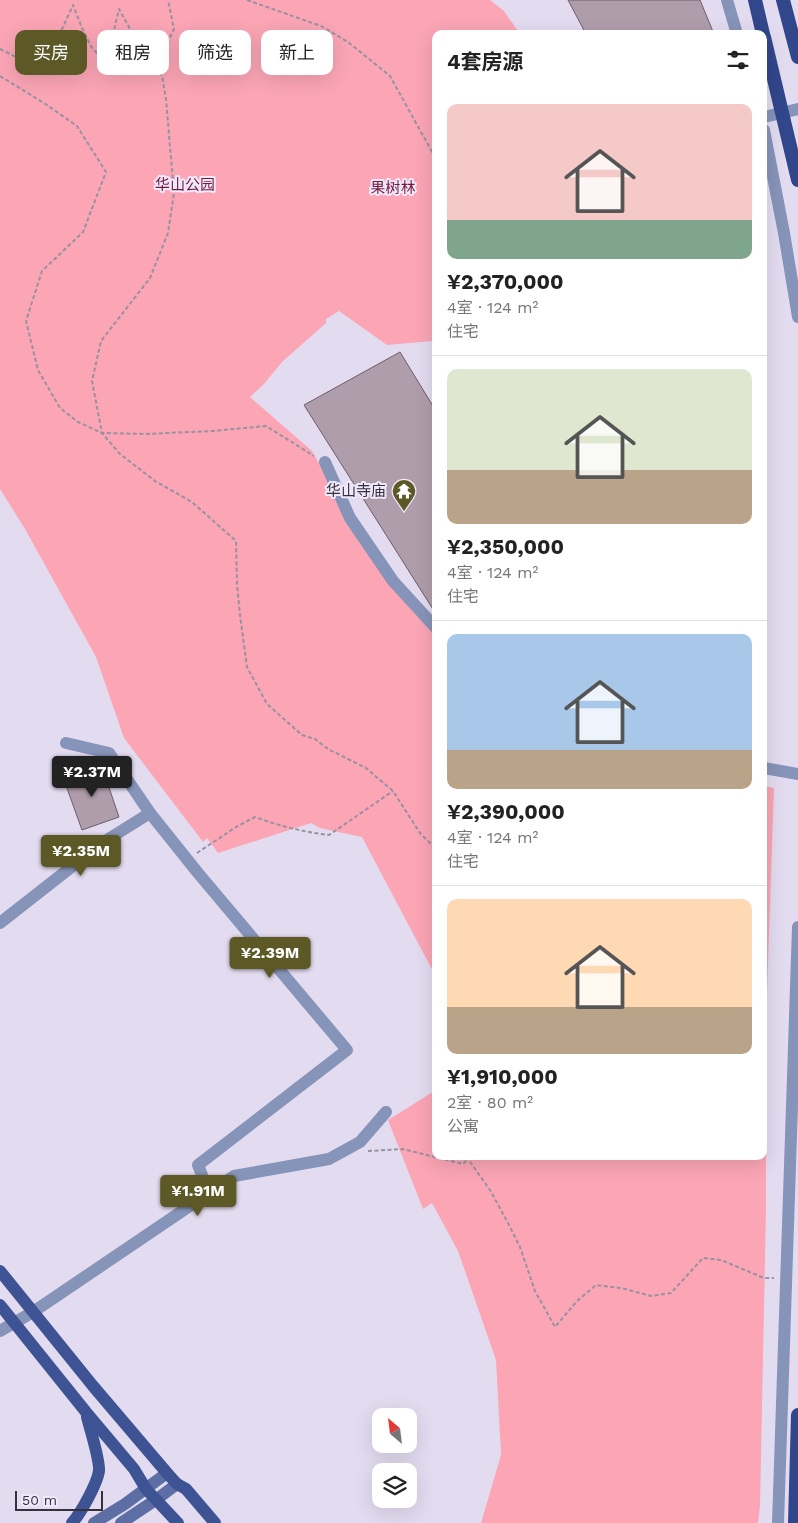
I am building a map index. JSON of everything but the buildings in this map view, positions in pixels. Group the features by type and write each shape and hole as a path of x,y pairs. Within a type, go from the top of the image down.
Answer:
{"highway":[{"path":"755,0 762,30"},
{"path":"783,0 798,57"},
{"path":"767,51 798,180"},
{"path":"795,1523 798,1415"}],"main road":[{"path":"0,1271 166,1473 176,1484 186,1489 215,1523"},
{"path":"0,1305 134,1469 146,1488 178,1523"},
{"path":"72,1523 90,1494 99,1470 86,1412"},
{"path":"94,1523 125,1504 166,1473"},
{"path":"121,1523 157,1500 176,1484"}],"street":[{"path":"727,0 736,30"},
{"path":"767,116 798,110"},
{"path":"767,145 798,317"},
{"path":"325,462 350,518 393,581 432,624"},
{"path":"66,743 109,753 150,813 347,1050 198,1165 209,1192"},
{"path":"767,769 798,774"},
{"path":"0,923 102,843 150,813"},
{"path":"778,1523 798,927"},
{"path":"0,1332 33,1312 234,1176 329,1159 360,1142 386,1112"}],"path":[{"path":"168,0 174,29 169,40"},
{"path":"247,0 321,26 348,42 390,76 432,150"},
{"path":"0,49 44,68 73,5 82,28 92,48 97,53"},
{"path":"114,30 119,9 130,30"},
{"path":"161,75 166,99 174,193 168,233 150,278 101,341 92,381 102,433 120,454 155,481 192,502 236,541 238,592 248,667 267,704 302,735 315,739 328,749 366,768 393,791 420,833 432,845"},
{"path":"0,76 77,126 106,172 84,232 42,270 26,321 38,370 60,408 78,422 102,433 145,434 266,426 325,462"},
{"path":"187,859 255,817 309,833 329,835 393,791"},
{"path":"367,1152 403,1149 432,1156"},
{"path":"447,1160 463,1164 466,1160"},
{"path":"469,1160 490,1190 508,1223 520,1247 535,1291 555,1327 577,1302 596,1285 621,1288 651,1296 671,1293 703,1258 721,1260 764,1278 786,1279"}],"green space":[{"name":"华山公园","path":"0,0 490,0 504,11 517,30 432,30 432,341 387,345 339,311 326,319 326,323 282,362 264,384 250,397 312,451 374,561 432,624 432,969 362,837 320,828 311,823 218,853 207,838 203,842 124,738 96,657 25,529 0,489"},
{"path":"767,787 774,788 767,994"},
{"path":"432,1092 432,1160 766,1160 760,1506 758,1523 481,1523 501,1455 496,1360 458,1251 432,1203 423,1209 388,1120"}],"place":[{"name":"华山寺庙","path":"404,512"}],"park label":[{"name":"果树林","path":"393,188"}]}
